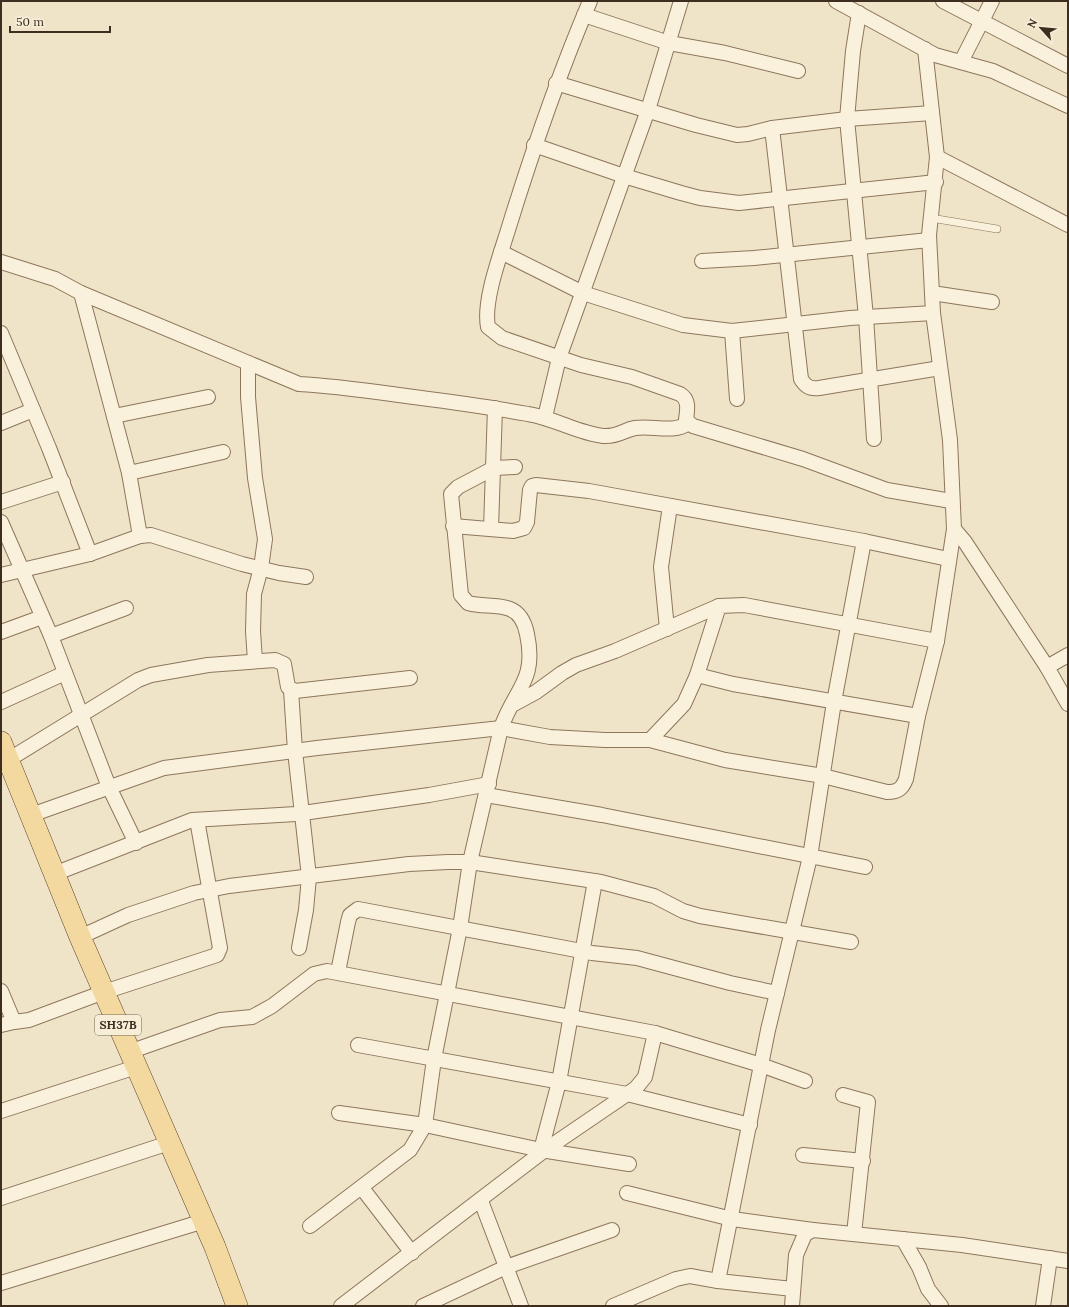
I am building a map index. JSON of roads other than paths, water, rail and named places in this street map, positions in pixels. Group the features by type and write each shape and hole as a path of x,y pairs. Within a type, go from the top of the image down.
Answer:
{"main road":[{"name":"SH37B","path":"5,751 80,936 204,1221 237,1306"}],"street":[{"path":"590,1 556,83 534,145 501,252 488,305 488,327 502,338 559,358 632,377 680,394 686,399 686,420 688,424"},
{"path":"545,417 559,358 648,110 681,1"},
{"path":"836,1 935,55 993,71 1068,106"},
{"path":"943,1 1068,66"},
{"path":"961,62 992,1"},
{"path":"858,13 847,119 866,317 874,439"},
{"path":"584,16 669,43 725,53 798,71"},
{"path":"31,815 164,768 295,751 502,728 550,737 605,740 650,740 725,760 823,776 887,792 896,792 902,788 906,779 918,716 937,641 948,559 954,529 950,440 933,313 929,240 936,182 937,157 925,49"},
{"path":"556,83 737,135 772,128 847,119 932,114"},
{"path":"772,128 782,200 801,379 805,386 811,389 940,368"},
{"path":"534,145 624,176 681,193 739,204 936,182"},
{"path":"937,157 1068,225"},
{"path":"702,261 787,255 929,240"},
{"path":"501,252 583,293 683,325 732,331 866,317 933,313"},
{"path":"1,262 55,279 81,293 299,384 334,386 495,408 545,417 566,426 604,436 618,435 634,428 676,428 688,424 803,458 887,490 952,501"},
{"path":"81,293 129,473 140,536"},
{"path":"932,293 992,302"},
{"path":"732,331 737,399"},
{"path":"1,333 5,352 33,410 63,482 90,554"},
{"path":"248,363 248,397 254,470 265,539 261,568 254,594 255,661"},
{"path":"114,416 208,397"},
{"path":"491,529 495,408"},
{"path":"1,423 33,410"},
{"path":"129,473 223,452"},
{"path":"310,1226 362,1188 410,1150 425,1125 434,1060 460,928 470,862 502,728 511,705 524,685 530,668 531,650 526,627 519,616 510,609 472,604 464,600 461,595 450,499 453,490 494,468 515,467"},
{"path":"1,502 63,482"},
{"path":"453,526 513,530 524,528 527,522 530,490 532,486 536,485 589,491 864,541 948,559"},
{"path":"666,629 661,567 670,506"},
{"path":"1,522 51,636 109,787 136,843"},
{"path":"954,529 966,542 1047,667 1068,704"},
{"path":"1,576 90,554 140,536 151,535 162,537 279,573 306,577"},
{"path":"718,1281 732,1219 761,1065 810,857 834,702 864,541"},
{"path":"511,705 536,692 562,673 576,665 615,651 719,606 744,605 937,641"},
{"path":"650,740 684,704 696,675 719,606"},
{"path":"51,636 126,608"},
{"path":"1,632 42,617"},
{"path":"1047,667 1068,655"},
{"path":"5,751 45,739 81,713 122,689 151,675 208,666 255,661 276,660 284,664 288,687 291,690 295,751 309,877 306,910 299,948"},
{"path":"1,702 65,673"},
{"path":"696,675 834,702 918,716"},
{"path":"291,690 295,691 410,678"},
{"path":"54,874 197,820 303,813 429,795 488,790 602,815 865,867"},
{"path":"1,991 7,1023 29,1020 104,992 217,955 220,948 208,890 197,820"},
{"path":"80,936 128,915 194,893 208,890 409,864 470,862 595,881 654,896 683,911 700,916 851,942"},
{"path":"543,1150 559,1082 572,1016 595,881"},
{"path":"338,972 350,915 358,909 582,951 637,958 730,983 777,993"},
{"path":"1,1111 133,1059 220,1020 252,1017 272,1006 314,974 327,971 572,1016 655,1033 805,1080"},
{"path":"350,1303 412,1253 481,1201 543,1150 636,1088 645,1077 655,1033"},
{"path":"358,1045 627,1094 750,1125"},
{"path":"843,1094 868,1102 863,1162 854,1234"},
{"path":"339,1113 425,1125 543,1150 629,1164"},
{"path":"1,1198 170,1143"},
{"path":"803,1155 863,1162"},
{"path":"362,1188 412,1253"},
{"path":"627,1192 732,1219 813,1230 962,1245 1068,1261"},
{"path":"481,1201 521,1306"},
{"path":"1,1283 204,1221"},
{"path":"423,1306 506,1267 612,1230"},
{"path":"792,1306 796,1255 805,1234 813,1230"},
{"path":"903,1239 919,1267 928,1289 942,1306"},
{"path":"1043,1306 1050,1258"},
{"path":"613,1306 676,1278 690,1276 718,1281 793,1289"}],"lane":[{"path":"931,218 997,228"}]}
